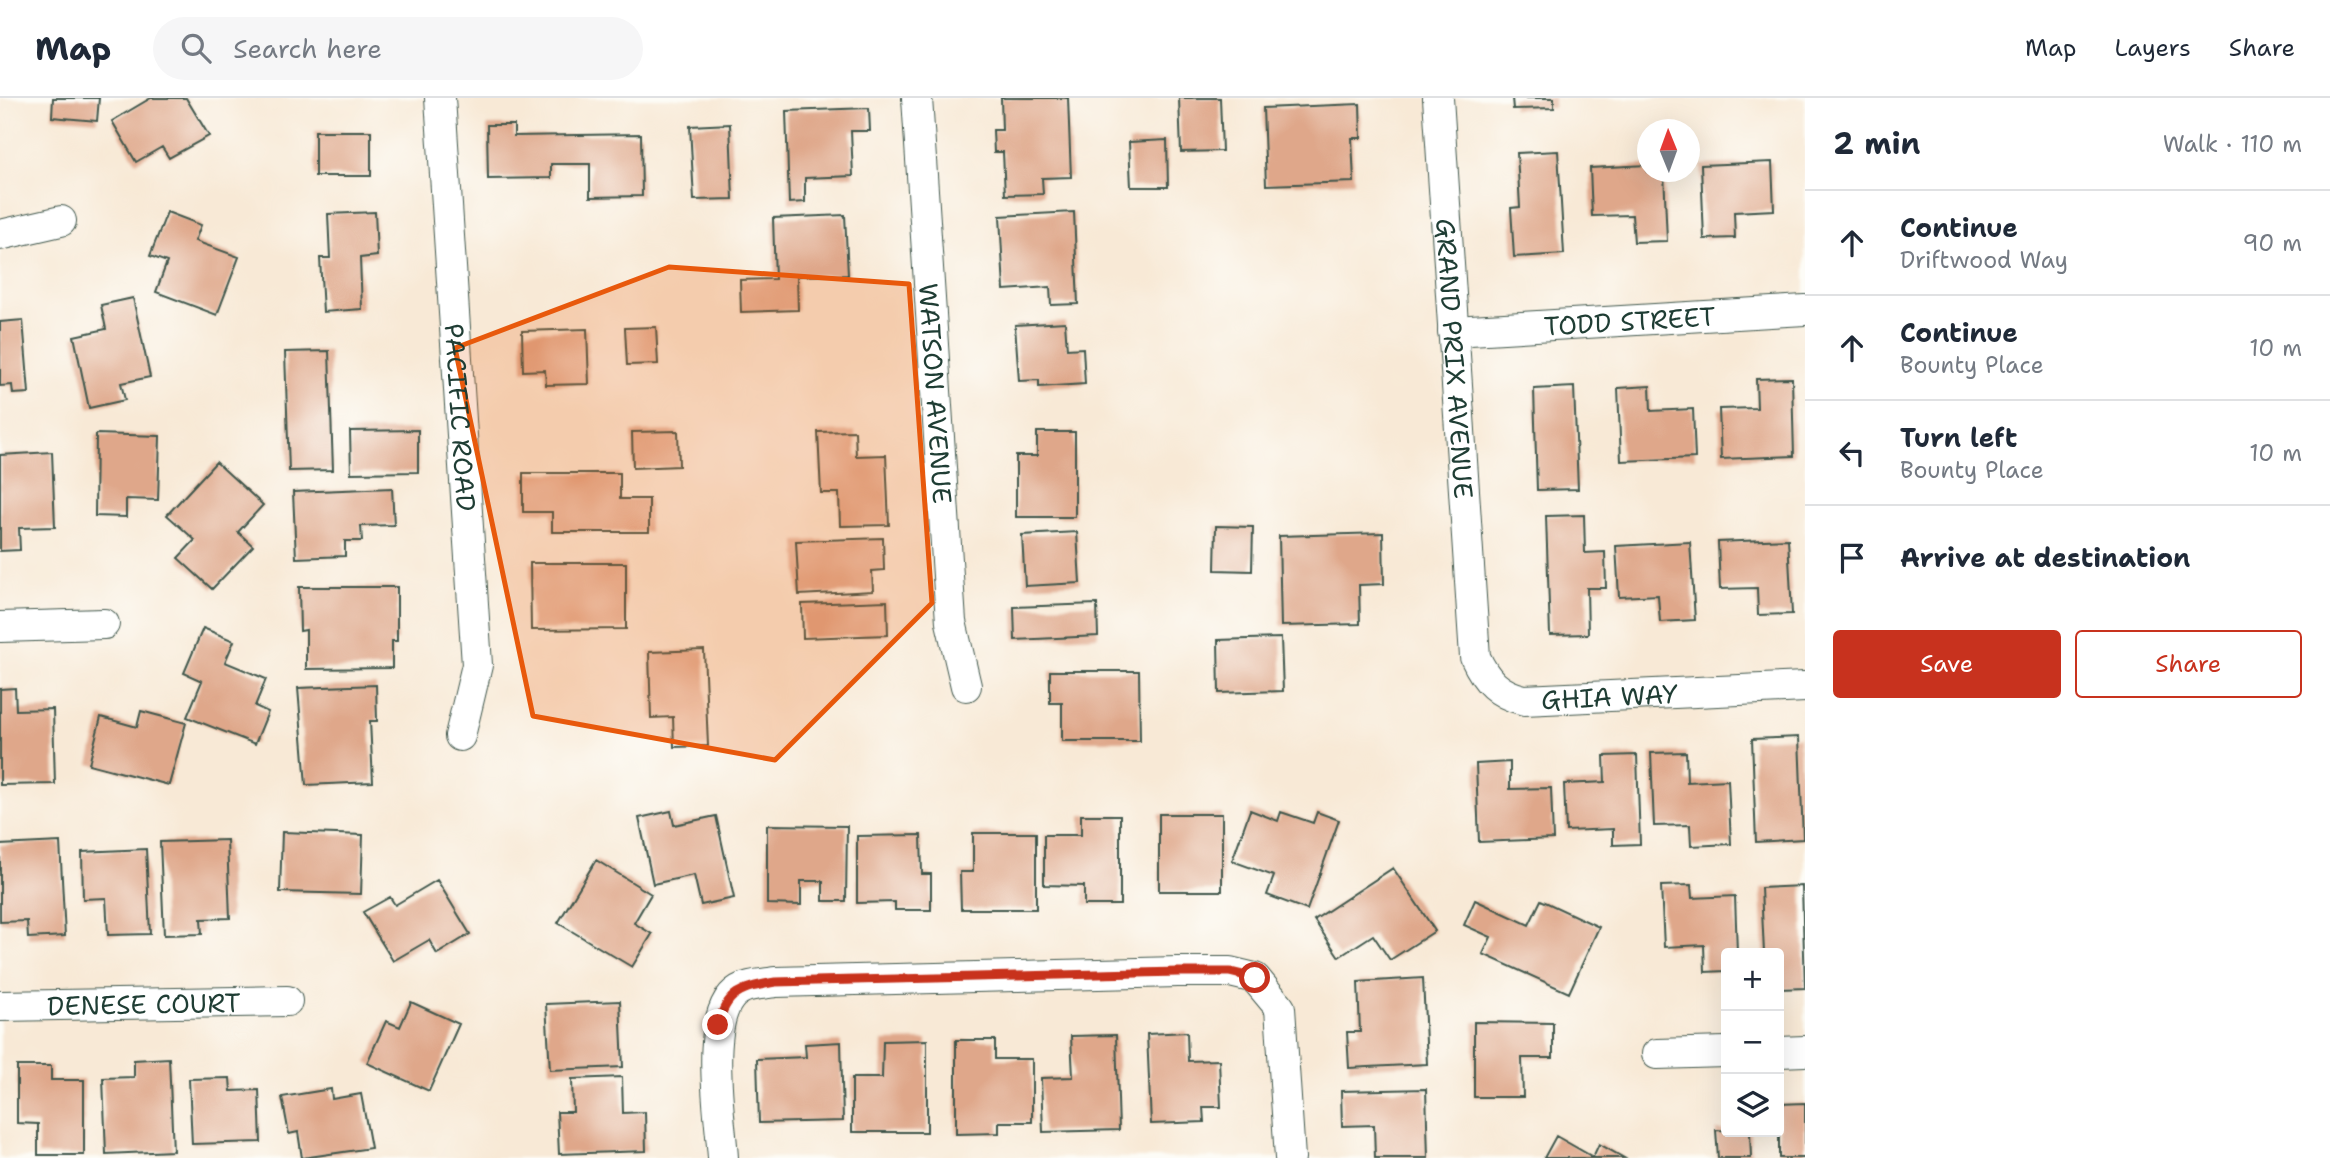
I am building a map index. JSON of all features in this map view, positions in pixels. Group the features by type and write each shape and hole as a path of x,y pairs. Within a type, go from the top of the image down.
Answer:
{"street":[{"name":"PACIFIC ROAD","path":"440,98 477,665 460,736"},
{"name":"WATSON AVENUE","path":"917,98 950,622 966,686"},
{"name":"GRAND PRIX AVENUE","path":"1438,98 1472,618"},
{"path":"0,235 61,221"},
{"name":"TODD STREET","path":"1452,331 1805,310"},
{"name":"GHIA WAY","path":"1472,618 1475,657 1484,678 1505,696 1524,700 1805,687"},
{"path":"0,627 104,624"},
{"path":"723,1158 716,1056 718,1025 722,1008 741,988 802,981 1230,972 1255,978 1265,986 1280,1007 1290,1158"},
{"name":"DENESE COURT","path":"0,1006 287,1002"},
{"path":"1784,1052 1805,1051"},
{"path":"1657,1054 1721,1052"}],"highlighted area":[{"path":"669,267 909,284 932,603 775,760 533,716 455,348"}],"building":[{"path":"53,98 99,98 97,121 52,117"},
{"path":"151,98 186,98 209,136 169,158 162,147 136,162 112,121"},
{"path":"1001,98 1068,98 1071,177 1042,178 1043,194 1005,195 1003,152 994,152 993,130 1002,130"},
{"path":"1179,98 1220,98 1222,151 1181,152"},
{"path":"1512,98 1554,98 1554,108 1513,109"},
{"path":"1360,104 1361,138 1352,138 1354,182 1266,185 1263,108"},
{"path":"869,108 870,131 851,131 853,176 805,178 805,202 789,203 786,111"},
{"path":"730,124 733,199 694,200 690,126"},
{"path":"487,125 514,125 514,136 641,134 642,196 590,197 590,164 551,164 551,178 488,179"},
{"path":"315,131 371,131 371,176 315,176"},
{"path":"1167,140 1168,187 1131,187 1129,142"},
{"path":"1558,151 1564,254 1514,257 1511,208 1520,207 1517,153"},
{"path":"1772,162 1774,210 1734,212 1735,238 1704,239 1701,165"},
{"path":"1637,166 1637,182 1664,182 1667,241 1634,242 1632,215 1592,216 1590,168"},
{"path":"167,212 201,225 195,241 239,257 217,315 156,292 167,262 150,256"},
{"path":"375,212 377,256 360,258 362,309 323,312 320,258 330,258 328,214"},
{"path":"1074,212 1078,304 1051,305 1050,287 1004,290 1000,216"},
{"path":"845,215 848,275 797,276 798,310 741,312 740,280 775,279 773,218"},
{"path":"133,298 150,377 121,383 125,400 89,408 74,336 106,329 101,305"},
{"path":"23,320 29,393 13,394 12,385 0,386 0,322"},
{"path":"1065,322 1067,349 1083,348 1085,384 1039,387 1039,380 1019,381 1015,325"},
{"path":"656,327 658,364 627,365 625,328"},
{"path":"587,329 589,384 546,385 545,370 523,371 522,331"},
{"path":"329,351 333,470 289,471 285,352"},
{"path":"1792,378 1794,456 1721,459 1719,409 1757,408 1756,379"},
{"path":"1650,386 1651,411 1693,409 1695,458 1621,461 1618,388"},
{"path":"1574,387 1578,489 1537,490 1534,389"},
{"path":"418,430 418,472 351,473 350,431"},
{"path":"678,431 679,466 633,468 632,432"},
{"path":"855,431 856,456 886,455 889,525 840,526 839,493 821,493 818,432"},
{"path":"1037,432 1075,432 1075,517 1016,517 1016,456 1037,456"},
{"path":"96,434 160,436 158,500 126,499 126,517 95,516"},
{"path":"52,452 55,527 19,528 20,550 0,551 0,455"},
{"path":"216,462 263,505 238,532 253,546 212,589 178,558 195,540 167,515"},
{"path":"523,473 620,473 620,499 649,499 649,532 552,532 552,512 523,512"},
{"path":"392,488 394,525 361,526 362,541 345,541 345,556 296,558 293,492"},
{"path":"1584,515 1585,553 1605,552 1606,588 1587,588 1588,634 1550,635 1546,516"},
{"path":"1216,526 1253,527 1252,571 1215,570"},
{"path":"1077,532 1080,583 1025,586 1022,535"},
{"path":"1383,533 1384,584 1359,585 1360,624 1281,626 1279,536"},
{"path":"883,538 884,570 872,571 873,591 799,595 796,541"},
{"path":"1788,539 1792,614 1758,615 1757,588 1720,589 1718,542"},
{"path":"1690,542 1695,620 1660,622 1658,595 1619,597 1616,546"},
{"path":"530,563 626,563 626,629 531,630"},
{"path":"299,587 397,587 397,641 392,641 392,668 306,669 306,630 300,631"},
{"path":"887,601 888,635 803,638 802,604"},
{"path":"1097,604 1098,636 1015,640 1014,607"},
{"path":"203,628 234,641 225,662 266,679 255,706 268,712 255,744 187,717 202,681 184,673"},
{"path":"1281,638 1283,691 1219,693 1218,640"},
{"path":"704,650 708,746 674,747 673,717 651,718 649,652"},
{"path":"1050,671 1139,671 1140,741 1062,741 1062,703 1050,703"},
{"path":"376,685 377,721 370,721 373,782 306,785 298,688"},
{"path":"15,688 16,710 53,709 55,784 0,785 0,689"},
{"path":"141,711 186,723 169,785 89,764 101,717 137,727"},
{"path":"1799,737 1803,839 1756,842 1752,739"},
{"path":"1686,752 1687,782 1728,780 1731,844 1691,846 1690,825 1654,826 1651,753"},
{"path":"1637,755 1640,844 1613,845 1613,829 1566,831 1564,784 1605,782 1604,756"},
{"path":"1510,762 1510,789 1551,788 1553,839 1479,842 1476,764"},
{"path":"1250,810 1278,821 1281,812 1313,823 1317,812 1339,820 1307,910 1267,895 1274,876 1232,861"},
{"path":"671,811 674,825 716,816 734,898 701,905 694,875 653,884 639,818"},
{"path":"1159,814 1222,814 1222,891 1159,891"},
{"path":"1081,815 1120,815 1120,905 1084,905 1084,886 1044,885 1044,835 1081,835"},
{"path":"767,825 847,826 846,901 823,901 823,881 801,881 801,905 767,904"},
{"path":"282,832 363,835 361,894 280,892"},
{"path":"973,833 1036,833 1036,909 961,909 960,872 973,872"},
{"path":"921,835 922,874 931,874 931,910 895,910 895,902 857,903 857,836"},
{"path":"227,840 230,918 201,919 202,934 164,935 160,842"},
{"path":"60,842 65,936 28,938 27,921 0,922 0,845"},
{"path":"146,849 150,934 108,935 106,898 83,899 82,852"},
{"path":"596,860 651,894 634,923 652,934 632,967 558,923"},
{"path":"1393,868 1435,931 1390,960 1373,935 1339,957 1314,920"},
{"path":"437,880 470,934 437,954 429,940 393,961 363,912 390,897 395,905"},
{"path":"1691,885 1692,898 1735,896 1737,948 1721,948 1721,971 1705,972 1704,945 1664,947 1661,886"},
{"path":"1802,886 1805,988 1784,989 1784,948 1764,948 1761,888"},
{"path":"1475,900 1529,925 1541,900 1599,927 1569,993 1483,954 1491,937 1464,925"},
{"path":"1423,978 1427,1064 1349,1068 1347,1032 1360,1032 1358,982"},
{"path":"620,1001 623,1067 550,1070 546,1004"},
{"path":"411,1002 459,1024 429,1091 367,1063 386,1021 400,1027"},
{"path":"1474,1022 1553,1023 1553,1058 1522,1058 1523,1097 1474,1097"},
{"path":"1187,1032 1188,1061 1219,1060 1221,1107 1203,1107 1204,1122 1151,1124 1147,1034"},
{"path":"1116,1035 1119,1130 1043,1132 1041,1078 1073,1077 1071,1036"},
{"path":"927,1040 927,1132 852,1132 852,1078 882,1078 883,1041"},
{"path":"956,1040 995,1040 995,1059 1032,1059 1032,1122 999,1122 999,1133 956,1134"},
{"path":"841,1042 843,1121 759,1123 757,1059 806,1057 805,1044"},
{"path":"169,1058 173,1151 106,1154 103,1078 134,1077 134,1060"},
{"path":"17,1066 51,1066 51,1080 84,1080 84,1155 38,1155 38,1124 17,1123"},
{"path":"622,1077 623,1113 645,1112 646,1151 559,1154 557,1112 573,1112 572,1079"},
{"path":"230,1078 231,1091 259,1090 261,1142 192,1144 189,1079"},
{"path":"331,1089 332,1099 361,1094 371,1148 302,1158 298,1132 289,1134 282,1097"},
{"path":"1426,1089 1428,1158 1375,1158 1374,1125 1342,1126 1341,1091"},
{"path":"1805,1103 1805,1158 1779,1158 1779,1137 1784,1137 1784,1104"},
{"path":"1716,1130 1721,1130 1721,1137 1750,1137 1751,1158 1718,1158"},
{"path":"1556,1136 1593,1157 1599,1144 1624,1158 1544,1158"}],"route":[{"path":"718,1025 722,1008 741,988 775,982 1178,972 1230,972 1255,978"}]}
